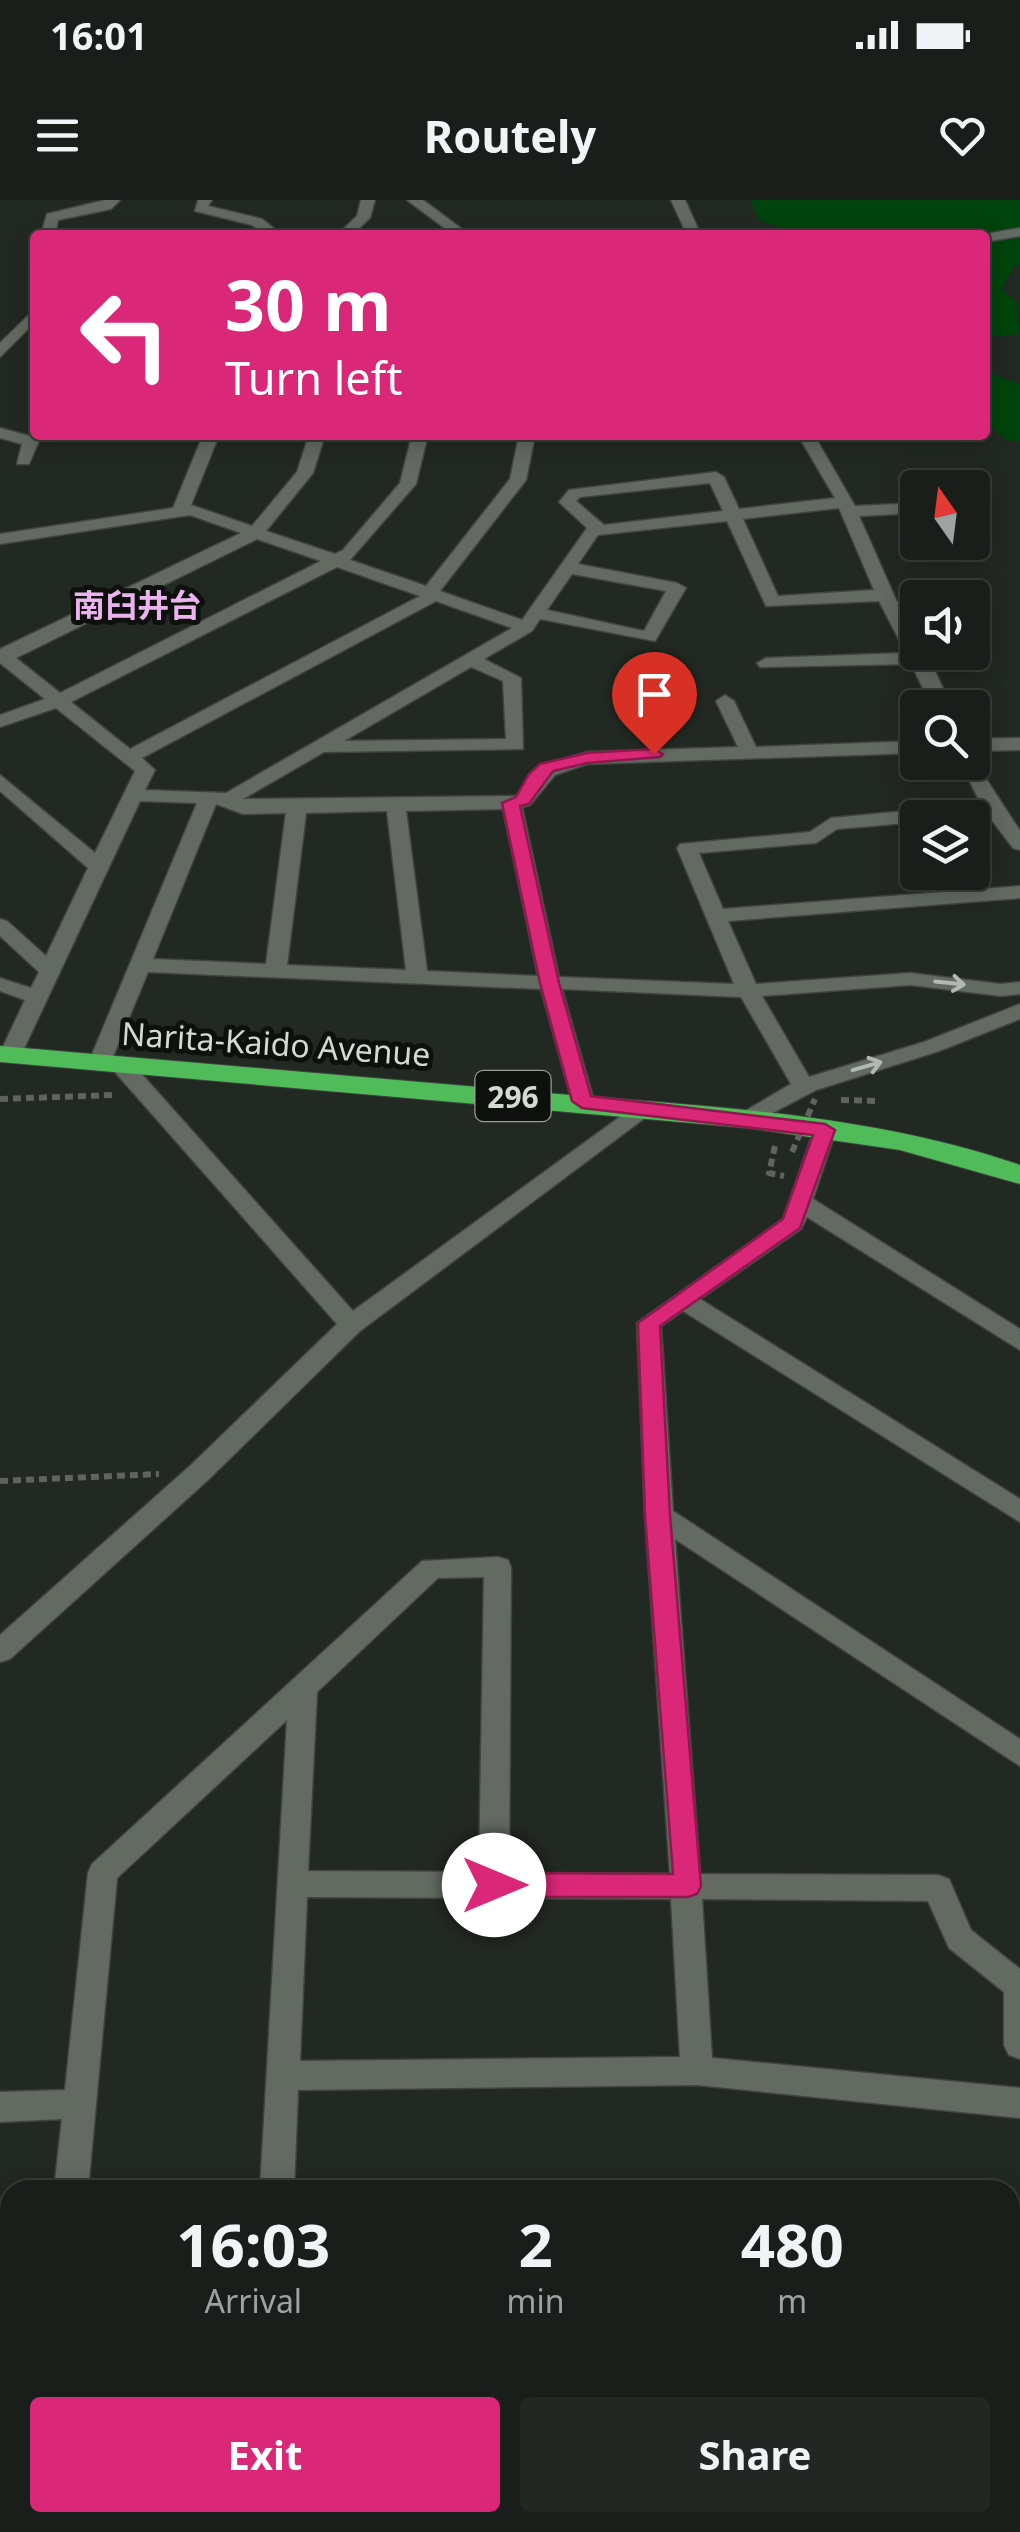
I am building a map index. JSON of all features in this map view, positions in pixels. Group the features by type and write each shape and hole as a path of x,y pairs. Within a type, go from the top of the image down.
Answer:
{"highway":[{"name":"Narita-Kaido Avenue","path":"5,1054 582,1101 748,1119 960,1154 1020,1175"}],"street":[{"path":"49,230 52,217 106,206 113,200"},
{"path":"205,200 200,208 258,222 269,230"},
{"path":"350,230 363,218 368,200"},
{"path":"414,200 457,230"},
{"path":"678,200 692,230"},
{"path":"990,237 1020,232"},
{"path":"0,352 30,318"},
{"path":"0,433 30,440"},
{"path":"23,460 32,440"},
{"path":"180,512 209,440"},
{"path":"5,1054 38,998 145,770 2,656 255,533 305,473 315,440"},
{"path":"0,721 58,701 349,554 408,484 419,440"},
{"path":"131,756 433,594 518,480 526,440"},
{"path":"809,440 847,506 900,622"},
{"path":"600,530 567,502 575,493 716,477 772,602 900,603"},
{"path":"351,1325 143,1094 111,1065 140,965 219,798 320,748 532,620 593,532 847,506 900,507"},
{"path":"0,539 191,510 433,594 532,620 649,638 677,588 570,568"},
{"path":"766,663 900,659"},
{"path":"320,748 516,745 512,678 470,660"},
{"path":"724,701 749,752"},
{"path":"990,745 1020,744"},
{"path":"133,795 219,798 244,808 510,803 523,800 535,778 546,768 587,758 900,747"},
{"path":"978,780 993,809 1020,844"},
{"path":"0,781 98,866"},
{"path":"510,803 550,983 582,1101"},
{"path":"396,805 417,977"},
{"path":"276,971 298,806"},
{"path":"809,1092 748,991 687,848 816,838 831,824 993,809"},
{"path":"714,916 1020,892"},
{"path":"0,925 50,972"},
{"path":"140,965 748,991 886,978 1001,990 1020,988"},
{"path":"0,984 38,998"},
{"path":"748,1119 779,1095 809,1092 1020,1011"},
{"path":"0,1650 200,1472 351,1325 646,1108"},
{"path":"697,2071 688,1886 658,1515 649,1323 793,1223 825,1130"},
{"path":"800,1202 1020,1341"},
{"path":"682,1299 1020,1512"},
{"path":"658,1515 1020,1754"},
{"path":"72,2180 103,1873 432,1568 498,1567 494,1885"},
{"path":"278,2180 303,1686"},
{"path":"292,1884 938,1888 960,1939 1020,1987 1020,2045"},
{"path":"283,2076 697,2071 1020,2103"},
{"path":"0,2107 81,2104"}],"path":[{"path":"775,1145 768,1173 786,1177 809,1092"},
{"path":"0,1099 143,1094"},
{"path":"0,1481 200,1472"}],"green space":[{"path":"750,200 1020,200 1020,265 1015,265 1002,289 1016,301 1020,334 990,337 990,230 800,230 759,221"},
{"path":"990,373 1020,384 1020,442 1006,440 990,426"}],"district":[{"name":"南臼井台","path":"137,604"}],"route":[{"path":"494,1885 688,1886 658,1515 649,1323 793,1223 825,1130 582,1101 550,983 510,803 523,800 535,778 546,768 587,758 654,754"}]}
